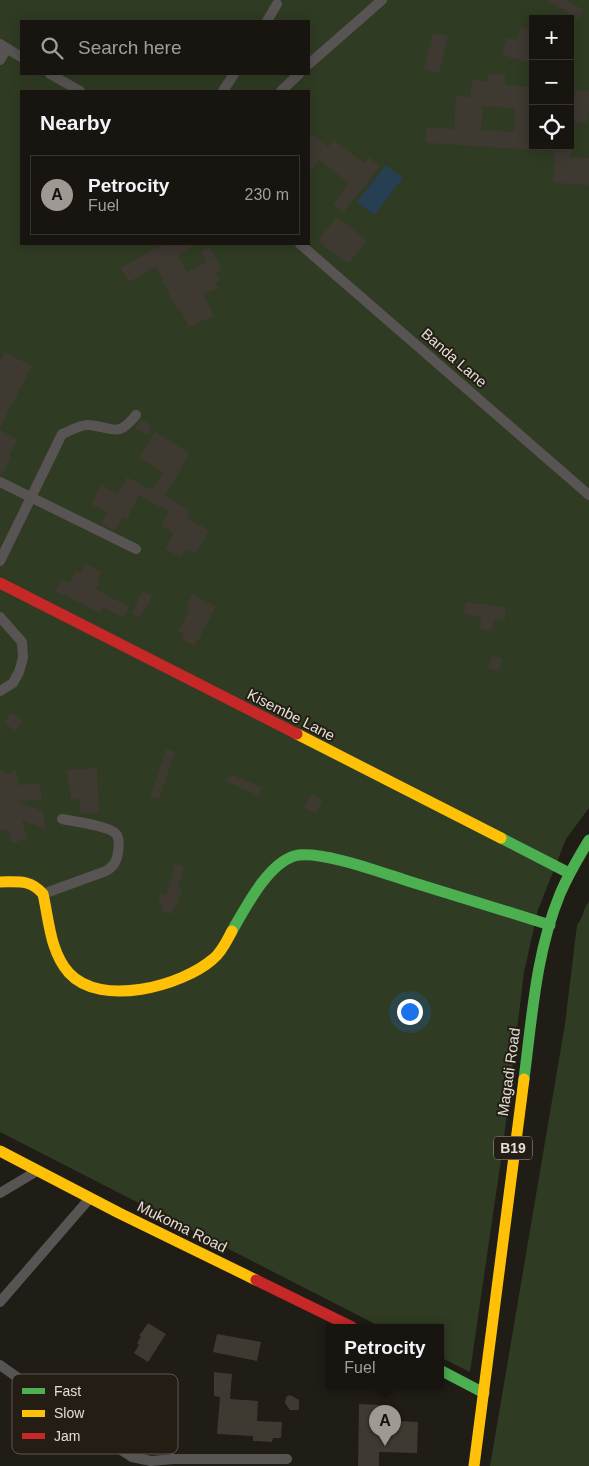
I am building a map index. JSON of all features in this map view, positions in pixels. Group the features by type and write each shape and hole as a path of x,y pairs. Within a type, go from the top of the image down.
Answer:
{"main road":[{"name":"Kisembe Lane","path":"0,583 569,873"},
{"name":"Magadi Road","path":"474,1466 509,1176 542,956 556,904 569,873 589,840"},
{"path":"0,882 30,882 37,886 43,894 59,957 69,973 82,983 110,991 134,991 180,978 212,961 266,878 279,865 295,856 314,855 368,869 550,925"},
{"name":"Mukoma Road","path":"0,1151 90,1198 346,1324"},
{"path":"444,1372 484,1393"}],"street":[{"path":"310,63 382,0"},
{"path":"267,20 277,4"},
{"path":"0,60 3,46 20,56"},
{"path":"52,75 78,90"},
{"path":"224,90 233,75"},
{"path":"281,90 297,75"},
{"name":"Banda Lane","path":"301,245 589,495"},
{"path":"0,561 30,496 62,434 87,424 112,430 122,429 136,416"},
{"path":"0,482 136,549"},
{"path":"0,617 22,642 23,658 13,683 0,691"},
{"path":"43,894 106,871 113,867 117,860 118,837 114,832 62,818"},
{"path":"0,1193 37,1170"},
{"path":"0,1302 90,1198"},
{"path":"0,1365 13,1374"},
{"path":"127,1454 132,1457 151,1461 173,1459 286,1460"}],"green space":[{"path":"0,0 589,0 589,808 566,839 538,910 524,972 503,1146 470,1372 444,1359 444,1324 375,1324 0,1132"},
{"path":"589,901 589,1466 490,1466 565,1024 577,925"}],"water":[{"path":"386,165 403,178 374,215 357,202"}],"building":[{"path":"547,0 567,0 584,10 578,19"},
{"path":"520,27 529,30 529,63 502,55 507,38 516,40"},
{"path":"433,33 448,36 439,73 424,69"},
{"path":"488,74 505,75 505,85 529,87 529,150 426,143 426,127 454,129 456,96 470,97 472,80 488,81","holes":["483,107 515,108 514,132 481,130"]},
{"path":"574,89 589,91 587,123 574,122"},
{"path":"310,133 328,147 334,140 364,163 369,157 380,166 344,212 333,204 348,183 319,160 310,173"},
{"path":"555,150 572,150 571,157 589,158 589,185 553,183"},
{"path":"336,217 367,240 348,264 318,241"},
{"path":"161,245 196,245 178,255 187,272 206,262 201,251 210,247 222,270 216,273 220,281 215,283 218,288 204,295 214,316 189,327 179,307 176,308 156,267 129,282 120,268"},
{"path":"5,352 32,366 0,428 0,362"},
{"path":"141,419 152,426 147,435 135,428"},
{"path":"0,430 18,440 9,456 11,457 2,475 0,475"},
{"path":"155,432 190,453 165,496 190,511 187,518 209,530 196,554 186,549 181,557 165,549 174,533 161,526 169,512 139,495 127,519 123,517 116,531 100,524 107,512 91,504 101,485 118,494 127,477 153,489 163,472 139,458"},
{"path":"86,564 101,571 96,589 129,607 124,618 103,607 100,613 55,591 61,579 69,583 76,571 81,573"},
{"path":"143,591 152,596 140,618 131,613"},
{"path":"192,594 216,607 195,646 183,640 184,637 181,636 183,633 178,631 189,610 187,605"},
{"path":"465,602 506,607 505,620 494,619 492,631 480,629 481,617 464,615"},
{"path":"492,656 503,659 499,671 488,668"},
{"path":"12,712 23,721 15,731 4,723"},
{"path":"166,749 175,752 159,799 150,796"},
{"path":"97,768 99,813 80,813 80,799 71,800 67,770"},
{"path":"0,770 6,774 16,771 19,785 39,783 42,800 16,801 43,811 46,829 22,820 27,839 12,843 8,829 0,831"},
{"path":"230,774 262,787 259,796 226,782"},
{"path":"311,794 323,799 316,813 304,808"},
{"path":"175,864 184,867 178,888 182,889 177,907 174,906 172,914 161,911 163,905 158,903 161,893 166,895"},
{"path":"148,1323 166,1334 148,1362 134,1353 139,1345 137,1343 141,1337 139,1336"},
{"path":"217,1334 261,1342 257,1361 213,1352"},
{"path":"214,1372 232,1374 230,1399 258,1401 257,1421 282,1422 281,1438 273,1438 272,1442 253,1441 253,1436 217,1434 220,1397 214,1396"},
{"path":"290,1395 299,1400 299,1410 290,1410 285,1403 286,1397"},
{"path":"359,1404 380,1405 380,1420 418,1422 417,1453 379,1452 379,1466 358,1466"}],"traffic: fast":[{"path":"501,838 569,873"},
{"path":"524,1079 536,985 545,939 563,887 589,840"},
{"path":"232,931 266,877 284,861 294,856 305,855 351,863 550,925"},
{"path":"444,1372 484,1393"}],"traffic: slow":[{"path":"297,734 501,838"},
{"path":"0,882 28,884 43,894 54,946 63,965 69,973 83,984 101,989 120,991 141,989 162,985 182,978 199,969 216,956 232,931"},
{"path":"474,1466 524,1079"},
{"path":"0,1151 119,1213 256,1280"}],"traffic: jam":[{"path":"0,583 297,734"},
{"path":"256,1280 346,1324"}],"place":[{"name":"Petrocity","path":"385,1446"}]}
